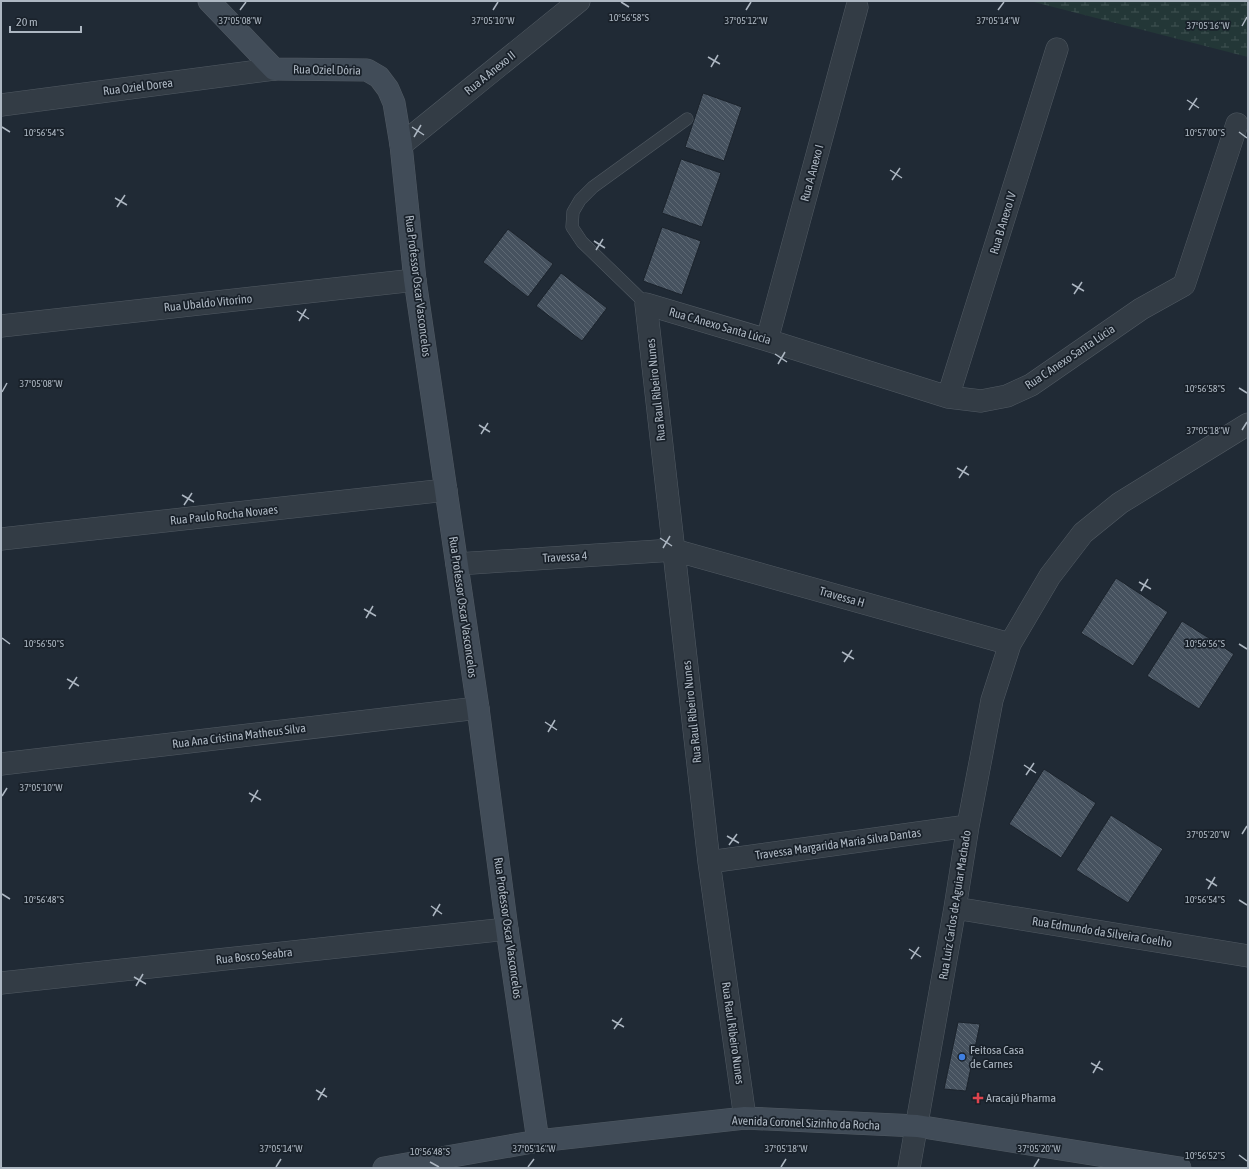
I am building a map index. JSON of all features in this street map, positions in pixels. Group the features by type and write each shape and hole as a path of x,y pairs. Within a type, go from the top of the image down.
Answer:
{"street":[{"path":"210,1 274,69"},
{"name":"Rua A Anexo II","path":"401,145 579,1"},
{"name":"Rua A Anexo I","path":"767,340 857,7"},
{"name":"Rua B Anexo IV","path":"948,397 1057,49"},
{"name":"Rua Oziel Dória","path":"274,69 367,70 379,77"},
{"name":"Rua Oziel Dorea","path":"1,105 274,69"},
{"name":"Rua Professor Oscar Vasconcelos","path":"379,77 388,89 394,103 401,145 415,280 478,708 507,929 538,1141"},
{"name":"Rua C Anexo Santa Lúcia","path":"646,304 767,340 948,397 981,401 1007,396 1031,385 1141,309 1184,285 1237,124"},
{"name":"Rua Ubaldo Vitorino","path":"1,326 415,280"},
{"name":"Rua Raul Ribeiro Nunes","path":"646,304 709,862 745,1118"},
{"name":"Rua Luiz Carlos de Aguiar Machado","path":"909,1168 918,1126 968,826 992,700 1010,644 1050,576 1083,533 1120,503 1248,424"},
{"name":"Rua Paulo Rocha Novaes","path":"1,539 446,490"},
{"name":"Travessa 4","path":"457,564 674,550"},
{"name":"Travessa H","path":"674,550 1010,644"},
{"name":"Rua Ana Cristina Matheus Silva","path":"1,764 478,708"},
{"name":"Travessa Margarida Maria Silva Dantas","path":"709,862 968,826"},
{"name":"Rua Edmundo da Silveira Coelho","path":"955,908 1248,956"},
{"name":"Rua Bosco Seabra","path":"1,983 507,929"},
{"name":"Avenida Coronel Sizinho da Rocha","path":"384,1168 538,1141 745,1118 918,1126 1180,1168"}],"lane":[{"path":"646,304 582,242 572,227 573,212 580,200 593,187 687,119"}],"green space":[{"path":"1030,1 1248,1 1248,57"}],"building":[{"path":"703,93 742,107 724,161 685,147"},
{"path":"681,159 721,173 702,227 662,213"},
{"path":"662,227 701,241 682,295 643,281"},
{"path":"508,229 553,264 528,297 483,262"},
{"path":"561,273 607,308 582,341 536,306"},
{"path":"1116,578 1168,612 1133,666 1081,633"},
{"path":"1182,621 1234,654 1199,709 1147,676"},
{"path":"1044,769 1096,803 1061,858 1009,824"},
{"path":"1111,815 1163,849 1128,903 1076,870"},
{"name":"Feitosa Casa de Carnes","path":"958,1022 980,1024 966,1091 944,1089"}],"place":[{"name":"Feitosa Casa de Carnes","path":"962,1057"},
{"name":"Aracajú Pharma","path":"978,1098"}]}
